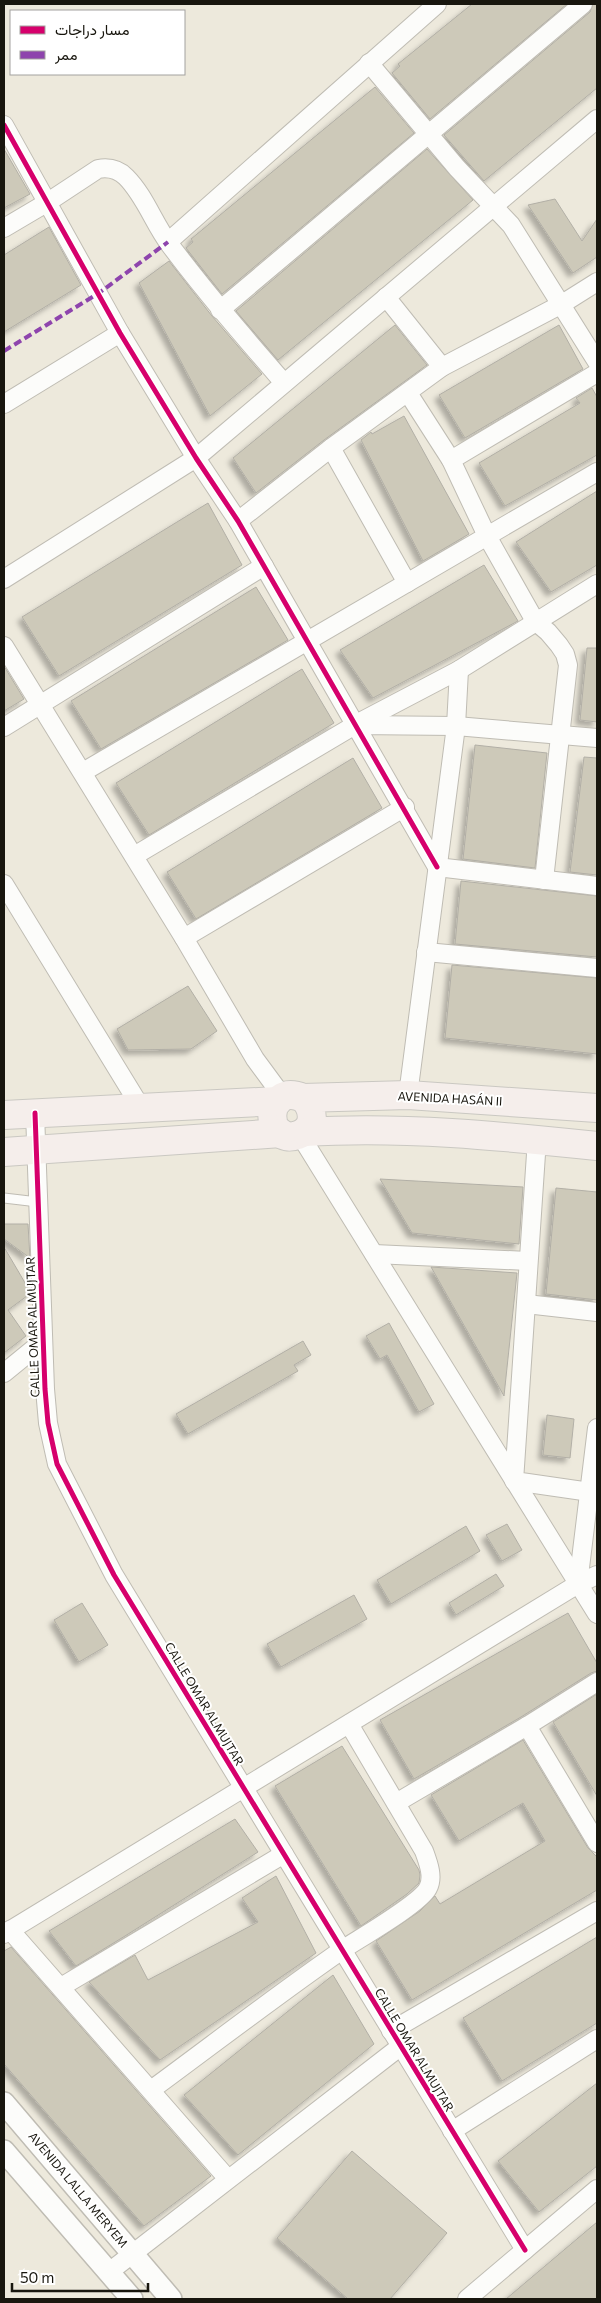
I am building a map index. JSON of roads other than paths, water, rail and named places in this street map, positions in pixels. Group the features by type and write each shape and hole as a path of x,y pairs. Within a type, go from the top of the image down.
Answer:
{"main road":[{"name":"AVENIDA HASÁN II","path":"4,1115 140,1106 408,1095 597,1108"},
{"path":"288,1099 308,1102 313,1114 312,1121 296,1133 273,1124 272,1112 288,1099"},
{"path":"4,1152 360,1129 440,1131 597,1146"}],"street":[{"path":"168,242 368,63 437,4"},
{"path":"220,310 583,4"},
{"path":"368,63 492,207 511,225 597,362"},
{"path":"4,578 196,458 597,118"},
{"path":"4,125 120,333 196,458 238,521 405,807 437,867"},
{"path":"4,228 98,169 108,168 116,170 134,186 168,242 220,310 284,383"},
{"path":"238,521 331,448 408,393 442,366 562,304 597,282"},
{"path":"386,297 442,366"},
{"path":"4,404 120,333"},
{"path":"451,460 597,373"},
{"path":"408,393 451,460 488,536 535,621 554,638 565,654 568,664 544,880"},
{"path":"331,448 407,583"},
{"path":"83,772 597,472"},
{"path":"4,727 42,706 264,566"},
{"path":"134,856 355,724 459,670 597,584"},
{"path":"4,646 184,938 255,1059 288,1099"},
{"path":"408,1095 456,726 459,670"},
{"path":"355,724 456,726 597,738"},
{"path":"184,938 405,807"},
{"path":"437,867 597,886"},
{"path":"4,884 140,1106"},
{"path":"426,952 597,968"},
{"name":"CALLE OMAR ALMUJTAR","path":"35,1113 42,1342 48,1423 57,1464 114,1575 525,2250"},
{"path":"296,1133 374,1254 597,1614"},
{"path":"514,1481 537,1139"},
{"path":"374,1254 528,1261"},
{"path":"526,1304 597,1312"},
{"path":"4,1373 42,1342"},
{"path":"578,1584 593,1492 597,1428"},
{"path":"514,1481 593,1492"},
{"path":"228,2179 61,1987 7,1932 578,1584 597,1576"},
{"path":"396,1804 597,1682"},
{"path":"151,2090 342,1950 400,1912 424,1894 428,1888 431,1882 428,1860 349,1724"},
{"path":"527,1726 597,1843"},
{"path":"61,1987 284,1854"},
{"path":"391,2031 597,1911"},
{"path":"452,2131 597,2039"},
{"path":"109,2272 400,2046"},
{"name":"AVENIDA LALLA MERYEM","path":"4,2103 171,2299"},
{"path":"4,2151 132,2299"},
{"path":"468,2299 597,2189"}],"lane":[{"path":"4,1198 38,1202"}]}
